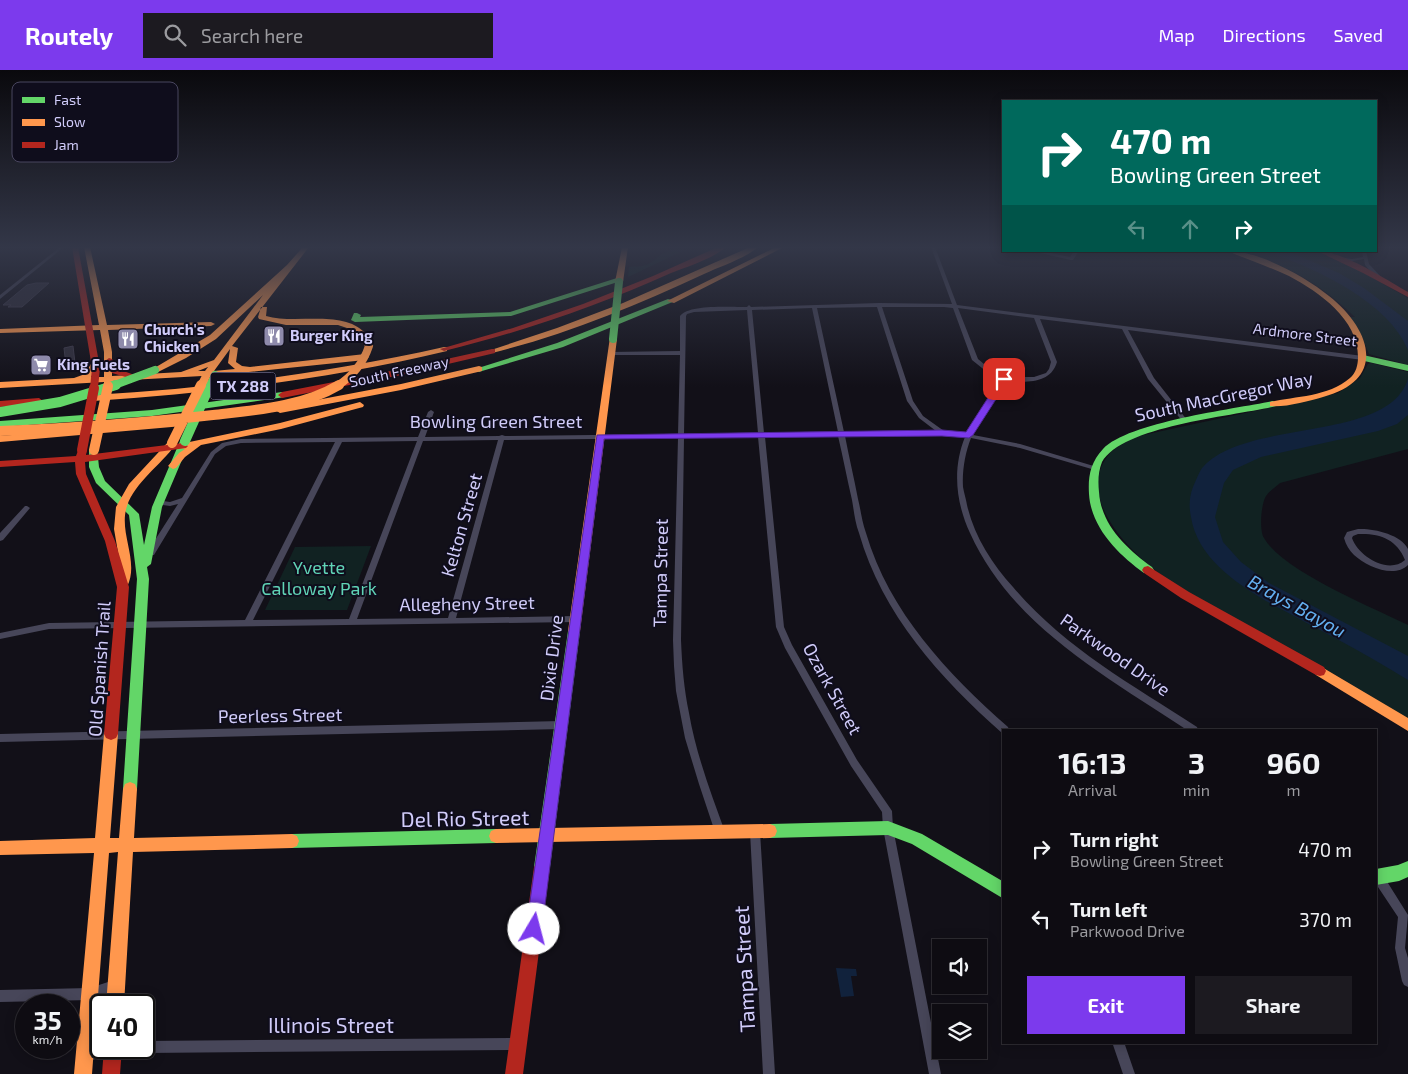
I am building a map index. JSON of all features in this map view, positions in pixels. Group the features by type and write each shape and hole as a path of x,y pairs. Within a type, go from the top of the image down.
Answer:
{"main road":[{"name":"Old Spanish Trail","path":"83,294 95,364 95,384 81,455 81,474 110,541 123,587 122,625 83,1074"},
{"name":"Old Spanish Trail","path":"97,294 109,361 109,382 94,454 97,475 107,490 123,502 134,514 143,579 117,994"},
{"path":"0,412 59,403 112,388 155,370 213,337 260,294"},
{"path":"143,579 151,530 158,502 173,466 177,445 220,355 268,294"},
{"path":"211,374 276,294"},
{"path":"357,316 355,320 511,314 578,294"},
{"name":"Dixie Drive","path":"514,1074 618,294"},
{"name":"South Freeway","path":"0,404 159,394 294,379 393,360 482,339 546,320 618,294"},
{"path":"0,416 154,406 225,398 388,370 504,340 594,313 640,294"},
{"path":"0,424 147,413 241,402 389,375 509,345 596,318 655,294"},
{"name":"South Freeway","path":"0,438 154,427 270,412 350,399 474,370 599,331 684,294"},
{"path":"1322,294 1345,317 1357,338 1363,358"},
{"path":"0,431 170,420 287,404 313,398 340,384 356,373 362,365 368,346 364,336 346,325 317,321 269,322 262,318 264,309"},
{"path":"0,331 211,324"},
{"path":"0,385 75,381 95,384 136,377 211,374 355,359 482,339"},
{"path":"234,348 232,363 240,368 256,369"},
{"path":"182,375 205,367 220,355"},
{"name":"Ardmore Street","path":"1363,358 1408,368"},
{"name":"South MacGregor Way","path":"1095,468 1110,448 1124,438 1186,422 1329,392 1346,384 1355,377 1361,369 1363,358"},
{"path":"109,361 115,371 136,377"},
{"path":"75,381 88,376 95,364"},
{"path":"0,464 177,445 280,426 362,405 474,370"},
{"path":"173,466 199,442"},
{"path":"123,587 126,563 119,520 123,502 134,486 177,445"},
{"path":"1095,468 1092,478 1093,494 1098,510 1117,541 1149,572 1173,589 1323,673 1408,726"},
{"name":"Del Rio Street","path":"0,848 103,844 888,828 919,838 946,857 1002,890"},
{"path":"1377,876 1399,873 1408,869"},
{"path":"111,1074 112,1059"}],"street":[{"path":"950,294 975,360 994,375 1004,379 1027,381 1042,377 1050,373 1054,368 1054,362 1036,316"},
{"path":"814,306 862,534 870,562 882,586 926,651 977,706 1004,729"},
{"name":"Ardmore Street","path":"688,311 814,306 955,306 1363,358"},
{"path":"879,306 910,401 921,417 942,433"},
{"name":"Ozark Street","path":"749,308 778,616 783,636 854,763 887,811 888,828 935,1074"},
{"name":"Tampa Street","path":"688,311 683,316 677,640 679,686 682,709 696,763 720,832"},
{"path":"1124,327 1151,379 1186,422"},
{"path":"611,353 683,353"},
{"name":"Parkwood Drive","path":"1004,379 969,435 960,471 960,490 966,518 988,561 1009,589 1039,620 1064,641 1098,668 1192,729"},
{"path":"352,622 431,412"},
{"name":"Bowling Green Street","path":"183,500 213,453 224,444 252,440 942,433 969,435 1036,449 1095,468"},
{"name":"Kelton Street","path":"450,621 502,437"},
{"path":"247,624 340,439"},
{"path":"158,502 170,504 183,500"},
{"path":"143,579 152,549 183,500"},
{"path":"0,538 26,508"},
{"path":"1356,532 1371,532 1390,538 1406,549 1408,560 1406,564 1393,568 1374,564 1357,554 1351,549 1348,538 1356,532"},
{"name":"Allegheny Street","path":"0,636 49,626 575,619"},
{"name":"Peerless Street","path":"0,738 561,725"},
{"name":"Tampa Street","path":"755,832 770,1074"},
{"path":"1377,876 1406,918 1400,948 1408,981"},
{"path":"0,996 90,994 117,985"},
{"name":"Illinois Street","path":"155,1047 518,1044"},
{"path":"1119,1044 1129,1074"},
{"path":"84,1057 90,1055"}],"green space":[{"path":"1329,294 1400,294 1406,297 1408,299 1408,365 1369,354 1363,339 1350,317 1355,317"},
{"path":"1371,363 1408,372 1408,449 1280,483 1269,492 1264,500 1261,517 1262,534 1274,550 1289,563 1308,575 1408,625 1408,719 1327,670 1210,606 1159,573 1134,551 1110,522 1102,506 1098,489 1099,473 1107,457 1116,448 1134,437 1338,393 1360,378 1368,364"},
{"name":"Yvette Calloway Park","path":"371,546 347,610 265,610 295,547"}],"water":[{"path":"1355,294 1372,294 1408,321 1408,350 1398,332 1384,316"},
{"name":"Brays Bayou","path":"1408,379 1408,415 1397,424 1378,431 1261,457 1233,470 1224,483 1215,517 1223,542 1241,562 1269,583 1408,656 1408,680 1356,649 1266,601 1230,576 1209,556 1201,544 1191,517 1190,498 1192,489 1203,467 1224,452 1251,442 1346,422 1374,413 1395,399"},
{"path":"836,968 856,969 857,976 851,976 854,996 841,997"}],"building":[{"path":"16,294 37,294 22,307 3,305"},
{"path":"73,346 75,363 66,366 64,348"},
{"name":"King Fuels","path":"49,357 50,370 33,374 32,361"}],"traffic: fast":[{"path":"357,315 355,320 511,314 576,294"},
{"path":"613,339 618,294"},
{"path":"479,369 560,345 671,301"},
{"path":"1363,358 1408,368"},
{"path":"0,412 40,406 79,397 155,370"},
{"path":"185,441 215,375"},
{"path":"0,424 152,413 282,395"},
{"path":"1148,570 1122,548 1101,520 1094,498 1093,478 1097,462 1107,450 1135,434 1169,424 1273,404"},
{"path":"145,564 157,507 185,441"},
{"path":"94,450 94,467 101,483 134,514 143,579 130,789"},
{"path":"542,867 574,631"},
{"path":"770,831 888,828 917,839 1002,890"},
{"path":"292,841 496,836"},
{"path":"1377,877 1399,873 1408,869"}],"traffic: slow":[{"path":"96,294 108,352 108,386"},
{"path":"155,370 183,356 213,337 260,294"},
{"path":"206,376 268,294"},
{"path":"492,351 560,330 652,294"},
{"path":"671,301 686,294"},
{"path":"1273,404 1325,394 1336,390 1353,380 1360,370 1362,361 1361,348 1354,329 1342,312 1321,294"},
{"path":"264,309 262,317 274,321 339,323 361,334 369,346"},
{"path":"0,331 211,324"},
{"path":"574,631 613,339"},
{"path":"0,431 165,420 248,411 290,404 317,396 344,382 359,367 369,346"},
{"path":"234,348 232,363 240,368 248,369"},
{"path":"93,398 270,382 357,368 444,349"},
{"path":"217,373 365,357"},
{"path":"182,375 213,362"},
{"path":"75,381 88,376 95,364"},
{"path":"280,410 401,387 479,369"},
{"path":"0,385 217,373"},
{"path":"172,443 206,376"},
{"path":"94,450 108,386"},
{"path":"183,446 281,426 360,405"},
{"path":"0,439 180,424"},
{"path":"123,584 125,564 119,529 121,507 132,487 172,443"},
{"path":"173,466 182,455 196,445"},
{"path":"1320,671 1408,725"},
{"path":"83,1074 111,734"},
{"path":"116,994 130,789"},
{"path":"496,836 770,831"},
{"path":"0,848 292,841"}],"traffic: jam":[{"path":"83,294 96,368 94,388"},
{"path":"444,349 551,318 616,294"},
{"path":"282,395 401,372 492,351"},
{"path":"109,361 115,371 136,377"},
{"path":"82,450 94,388"},
{"path":"0,404 39,401"},
{"path":"0,464 93,458 183,446"},
{"path":"82,450 79,465 81,474 110,541 123,587 111,734"},
{"path":"1148,570 1185,595 1320,671"},
{"path":"514,1074 542,867"},
{"path":"111,1074 112,1059"}],"place":[{"name":"Burger King","path":"274,336"},
{"name":"Church's Chicken","path":"128,339"},
{"name":"King Fuels","path":"41,365"}],"route":[{"path":"534,929 600,437 942,433 969,435 1004,379"}]}
